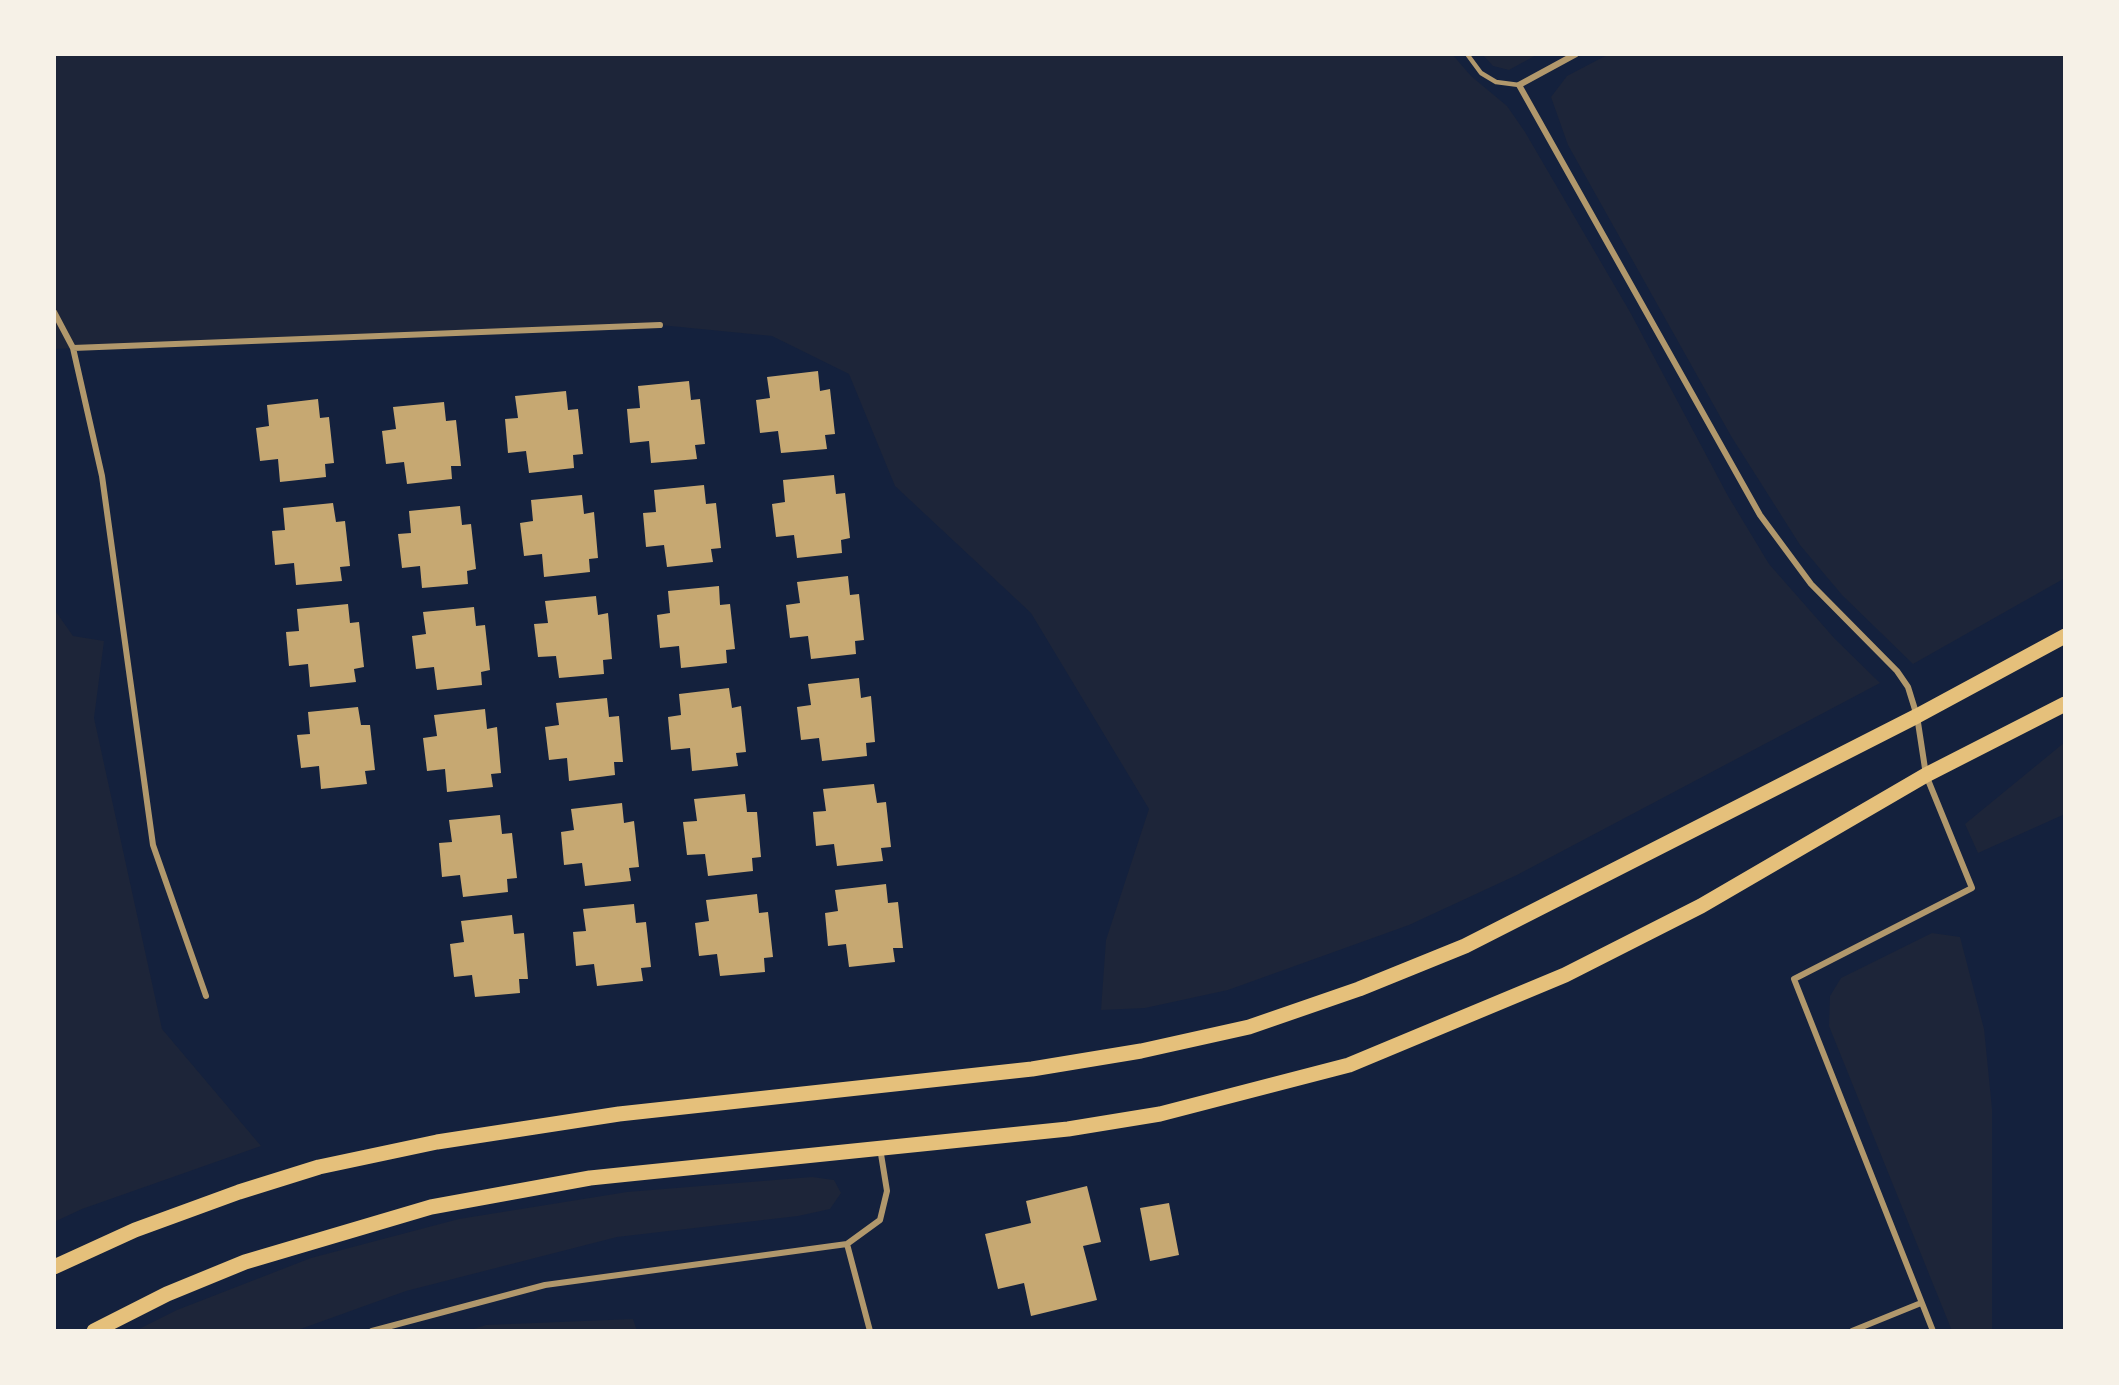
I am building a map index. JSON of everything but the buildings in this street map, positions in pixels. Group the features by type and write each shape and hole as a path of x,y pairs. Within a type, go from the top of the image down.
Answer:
{"main road":[{"path":"54,1267 135,1230 239,1192 319,1167 437,1142 619,1114 1032,1069 1141,1051 1249,1027 1359,989 1465,946 1917,716 2065,636"},
{"path":"94,1331 167,1294 245,1262 431,1207 590,1178 1068,1129 1160,1114 1349,1065 1565,975 1701,906 1926,775 2065,704"}],"street":[{"path":"1576,54 1519,85 1760,515 1811,584 1897,671 1913,699 1926,775 1972,888 1794,979 1933,1331"},
{"path":"54,312 73,348 102,476 153,846 206,996"},
{"path":"73,348 660,325"},
{"path":"372,1331 545,1285 847,1244 880,1220 887,1191 880,1147"},
{"path":"847,1244 870,1331"},
{"path":"1852,1331 1921,1303"}],"lane":[{"path":"1467,54 1481,73 1496,82 1519,85"}],"shaded area":[{"path":"54,54 1452,54 1471,76 1507,106 1525,132 1630,312 1728,496 1769,564 1835,639 1880,683 1517,875 1409,925 1228,990 1145,1008 1101,1010 1106,940 1149,809 1031,613 895,486 849,374 772,336 660,325 54,349"},
{"path":"1482,54 1538,54 1509,70 1493,66"},
{"path":"1609,54 2065,54 2065,578 1913,664 1842,595 1800,545 1731,436 1568,145 1551,97 1567,76"},
{"path":"54,609 73,636 104,641 94,718 162,1029 261,1146 82,1209 54,1222"},
{"path":"2065,742 2065,814 1978,853 1965,824"},
{"path":"1932,933 1960,937 1984,1029 1992,1109 1992,1331 1952,1331 1829,1026 1830,996 1841,978"},
{"path":"812,1177 834,1180 841,1193 830,1209 798,1216 617,1237 406,1291 295,1331 135,1331 177,1310 311,1258 459,1219 627,1192"},
{"path":"633,1319 637,1331 467,1331 486,1325"}]}
